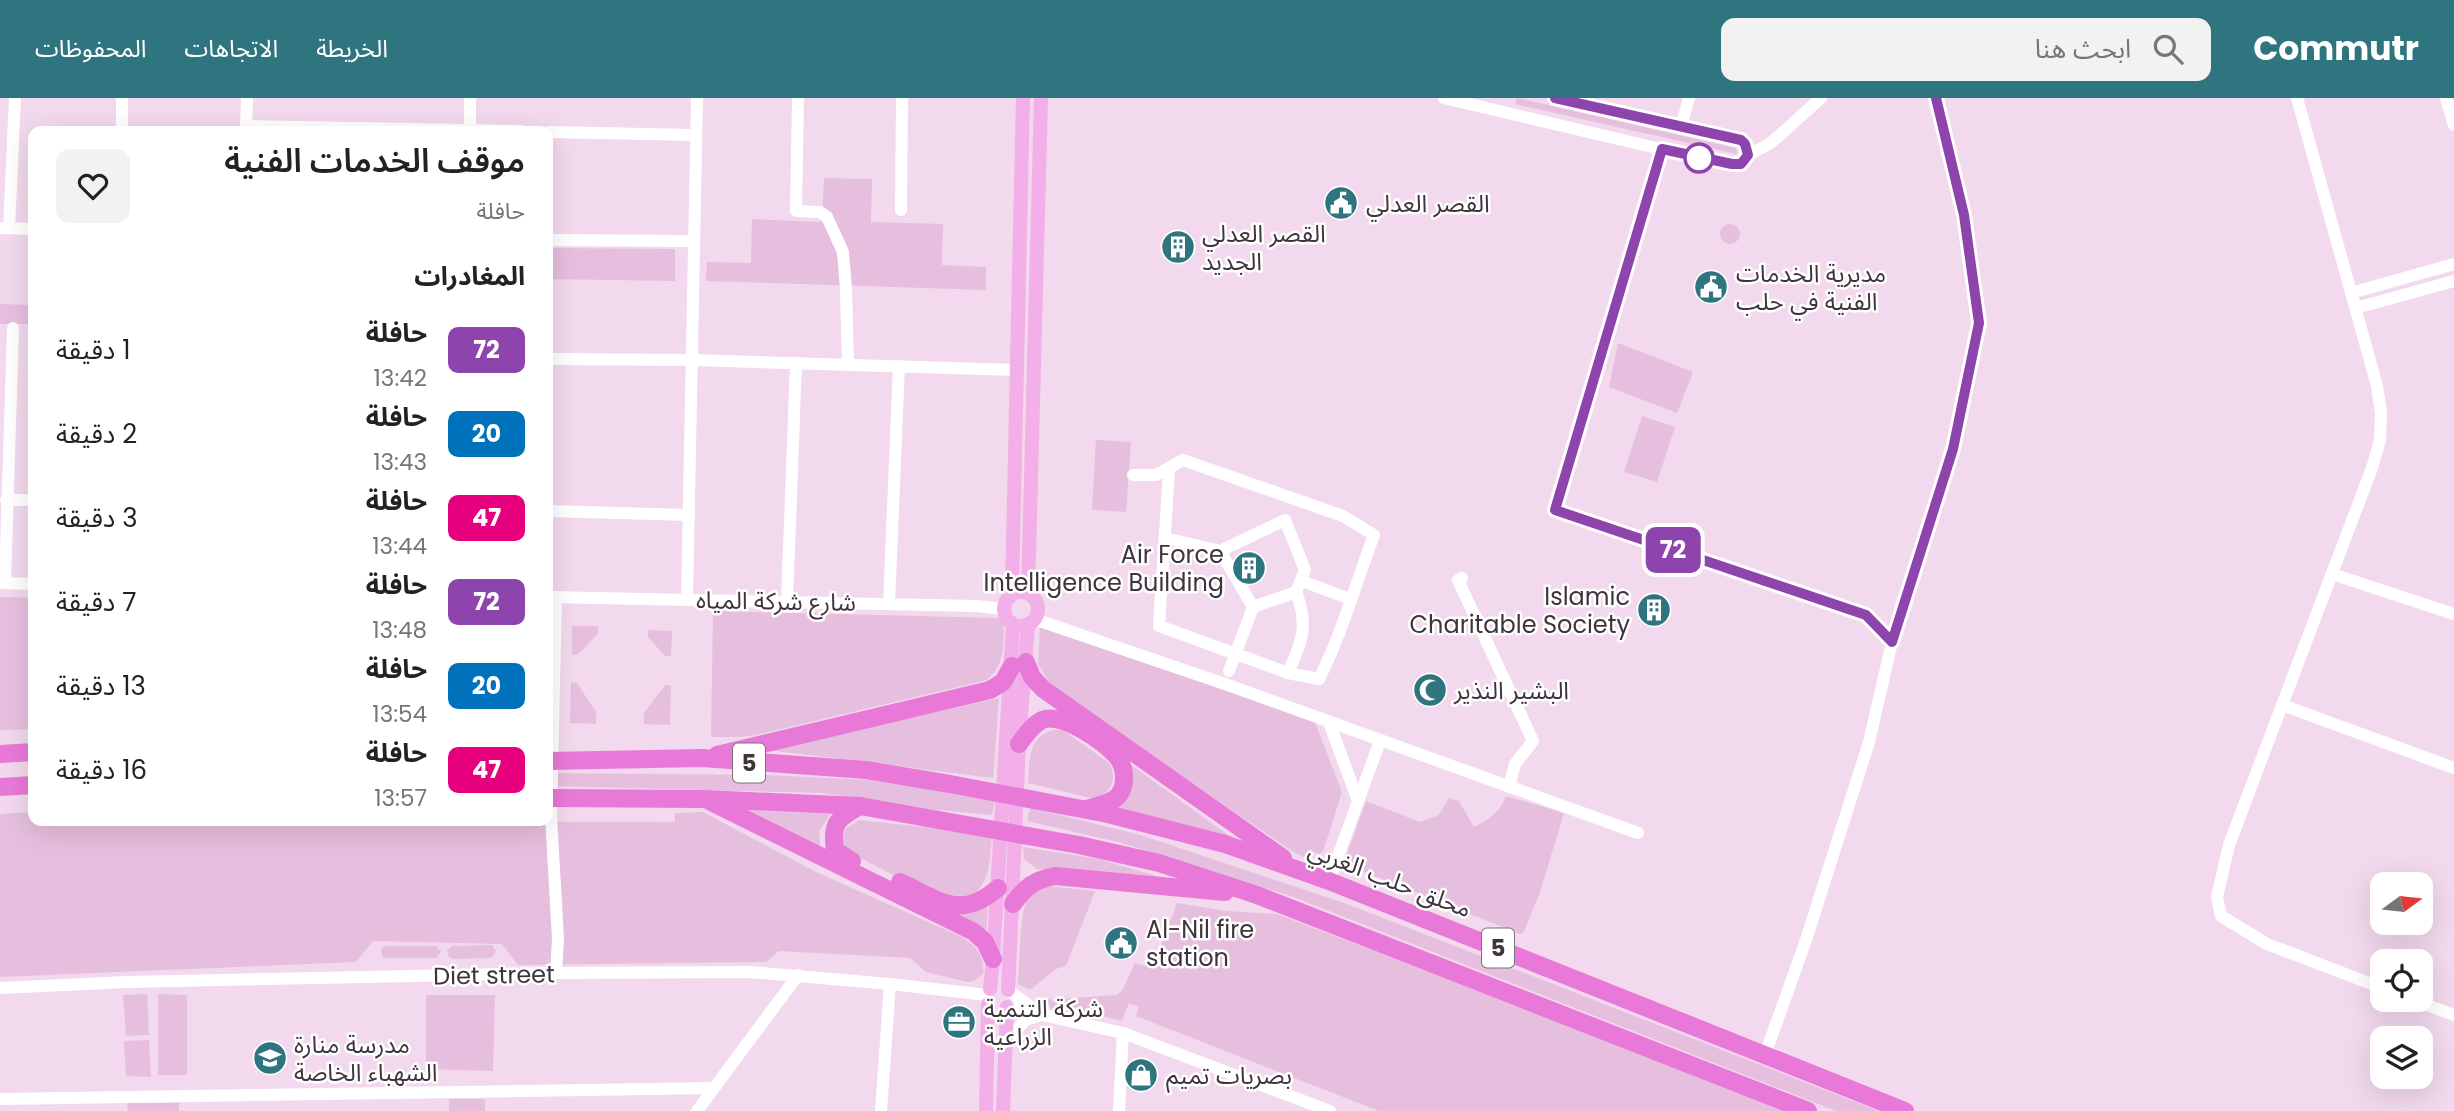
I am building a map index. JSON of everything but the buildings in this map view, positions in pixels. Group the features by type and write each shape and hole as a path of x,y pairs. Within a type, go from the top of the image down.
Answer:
{"highway":[{"path":"702,758 990,690 1003,682 1019,664 1043,689 1300,870"},
{"path":"1019,744 1043,719 1056,719 1068,722 1120,759 1125,775 1123,789 1115,800 1083,810"},
{"path":"0,754 28,752"},
{"name":"5","path":"553,761 702,758 866,770 950,783 1083,810"},
{"path":"0,787 28,785"},
{"name":"5","path":"553,798 704,799 860,806 1079,845 1159,863 1257,895 1808,1111"},
{"path":"704,799 974,932 985,942 993,959"},
{"path":"860,806 838,821 832,833 835,850 849,859 953,906 965,907 985,900 998,888"},
{"name":"محلق حلب الغربي","path":"1083,810 1224,844 1300,870 1905,1111"},
{"path":"1013,904 1024,888 1040,879 1055,876 1257,895"}],"main road":[{"path":"1023,98 1012,587 1006,602 1006,618 1025,623"},
{"path":"986,1111 988,996 1019,664 1025,623 1037,605 1028,593 1041,98"},
{"path":"1006,602 1018,592 1028,593"},
{"path":"1003,1111 1007,1007 1011,997 1008,990 1019,744 1019,664"},
{"path":"988,996 1001,986 1008,990"},
{"path":"988,996 995,1009 1007,1007"}],"street":[{"path":"15,98 5,228 28,229"},
{"path":"122,98 122,126"},
{"path":"246,126 247,98"},
{"path":"470,98 470,126"},
{"path":"687,599 697,98"},
{"path":"798,98 796,211 820,212 827,216 843,252 848,365"},
{"path":"901,210 902,98"},
{"path":"1444,98 1499,104 1662,149 1732,164 1741,164 1748,155 1771,143 1821,98"},
{"path":"1555,98 1741,140 1748,155"},
{"path":"1681,127 1689,98"},
{"path":"1765,1055 1806,940 1869,742 1892,642 1953,449 1979,323 1964,215 1936,98"},
{"path":"2297,98 2377,386 2381,413 2380,440 2229,845 2217,897 2221,916 2267,944 2370,983"},
{"path":"2446,98 2454,125"},
{"path":"553,132 695,135"},
{"path":"1662,149 1555,510 1866,615 1892,642"},
{"path":"553,240 694,241"},
{"path":"2351,293 2454,264"},
{"path":"2356,308 2454,281"},
{"path":"13,328 3,583 28,584"},
{"path":"553,359 692,360 1017,370"},
{"path":"787,601 796,363"},
{"path":"889,604 899,366"},
{"path":"1133,475 1156,475 1183,460 1343,516 1374,535 1334,649 1319,679 1288,673 1159,626 1169,470"},
{"path":"1288,673 1304,631 1299,586 1305,570 1285,520 1292,497"},
{"path":"6,499 28,500"},
{"path":"553,511 689,515"},
{"path":"1165,538 1220,551 1285,520"},
{"path":"1220,551 1253,607"},
{"path":"2332,574 2454,614"},
{"path":"1462,578 1458,580 1532,741 1515,764 1509,787"},
{"path":"1229,671 1253,607 1299,586 1350,599"},
{"name":"شارع شركة المياه","path":"553,597 977,606 1006,602"},
{"path":"1025,623 1225,684 1638,833"},
{"path":"2282,705 2454,768"},
{"path":"1329,722 1359,801"},
{"path":"1329,881 1381,741"},
{"path":"551,826 558,939 556,973"},
{"name":"Diet street","path":"0,988 127,982 556,973 750,972 890,984 988,996"},
{"path":"697,1111 797,975"},
{"path":"881,1111 890,984"},
{"path":"1008,990 1042,1015"},
{"path":"1007,1007 1123,1033 1329,1111"},
{"path":"2433,1007 2454,1015"},
{"path":"1006,1043 1025,1020 1042,1015"},
{"path":"1119,1111 1123,1033"},
{"path":"0,1100 713,1088"}],"shaded area":[{"path":"1517,98 1735,148 1737,154 1515,104"},
{"path":"824,178 872,179 871,222 943,224 942,265 986,267 986,290 706,281 707,262 751,263 752,219 822,222"},
{"path":"1730,224 1737,227 1740,234 1737,241 1730,244 1723,241 1720,234 1723,227"},
{"path":"553,248 675,249 675,281 553,279"},
{"path":"0,304 28,305 28,324 0,324"},
{"path":"1618,343 1693,372 1677,413 1609,387"},
{"path":"1642,416 1675,427 1657,482 1624,472"},
{"path":"1096,440 1131,442 1126,512 1092,510"},
{"path":"0,597 28,598 28,729 0,730"},
{"path":"713,611 998,618 1004,622 1002,654 998,667 987,680 760,734 711,737"},
{"path":"572,626 598,626 598,634 578,654 572,655"},
{"path":"1040,627 1314,720 1342,792 1324,849 1319,855 1314,852 1304,857 1295,853 1053,689 1038,664"},
{"path":"648,630 672,631 671,656 665,656 648,637"},
{"path":"571,682 577,683 596,712 596,724 570,723"},
{"path":"665,685 671,685 670,725 644,724 644,713"},
{"path":"999,698 993,778 768,750"},
{"path":"1063,730 1109,763 1113,780 1105,793 1095,799 1028,783 1034,744 1045,733"},
{"path":"1127,762 1239,843 1116,806"},
{"path":"553,773 767,775 868,780 995,799 992,815 927,809 821,793 553,786"},
{"path":"1506,796 1564,813 1539,895 1523,933 1352,867 1348,862 1347,854 1366,801 1420,822 1439,815 1449,798 1459,801 1474,827 1493,815"},
{"path":"1030,808 1141,835 1347,904 1879,1111 1836,1111 1291,896 1118,842 1027,821"},
{"path":"741,810 830,814 819,832 821,854"},
{"path":"28,812 28,826 553,826 553,822 675,822 675,813 703,812 816,872 962,937 978,952 983,962 983,974 968,982 926,972 910,958 779,951 766,962 518,965 502,944 373,941 356,962 0,977 0,814"},
{"path":"859,820 934,828 992,838 984,881 967,900 916,887 847,851 842,844 845,829"},
{"path":"1023,847 1099,859 1197,888 1037,869 1024,859"},
{"path":"1048,886 1095,891 1066,966 1056,969 1030,990 1018,984 1023,912 1031,894"},
{"path":"988,901 986,937 953,914"},
{"path":"1177,903 1226,911 1277,914 1794,1111 1379,1111 1136,1016 1139,1007 1129,1003 1122,1021 1059,1005 1057,1011 1051,1009 1047,1000 1050,998 1053,1002 1116,995 1122,991 1135,963 1153,968"},
{"path":"492,945 496,951 491,958 454,959 449,957 447,951 452,946"},
{"path":"436,946 441,952 436,958 383,958 383,947"},
{"path":"147,994 149,1035 126,1036 123,995"},
{"path":"158,994 187,995 187,1075 158,1075"},
{"path":"426,995 495,995 493,1071 426,1069"},
{"path":"149,1040 151,1077 126,1076 124,1041"},
{"path":"449,1099 485,1099 485,1111 449,1111"},
{"path":"127,1103 179,1103 179,1111 128,1111"}],"bus line":[{"name":"72","path":"1555,98 1741,140 1748,155 1741,164 1732,164 1662,149 1555,510 1866,615 1892,642 1953,449 1979,323 1964,215 1936,98"}],"place":[{"name":"القصر العدلي","path":"1341,203"},
{"name":"القصر العدلي الجديد","path":"1178,247"},
{"name":"مديرية الخدمات الفنية في حلب","path":"1711,287"},
{"name":"Air Force Intelligence Building","path":"1249,568"},
{"name":"Islamic Charitable Society","path":"1654,610"},
{"name":"البشير النذير","path":"1430,690"},
{"name":"Al-Nil fire station","path":"1121,943"},
{"name":"شركة التنمية الزراعية","path":"959,1022"},
{"name":"مدرسة منارة الشهباء الخاصة","path":"270,1058"},
{"name":"بصريات تميم","path":"1141,1075"}]}
